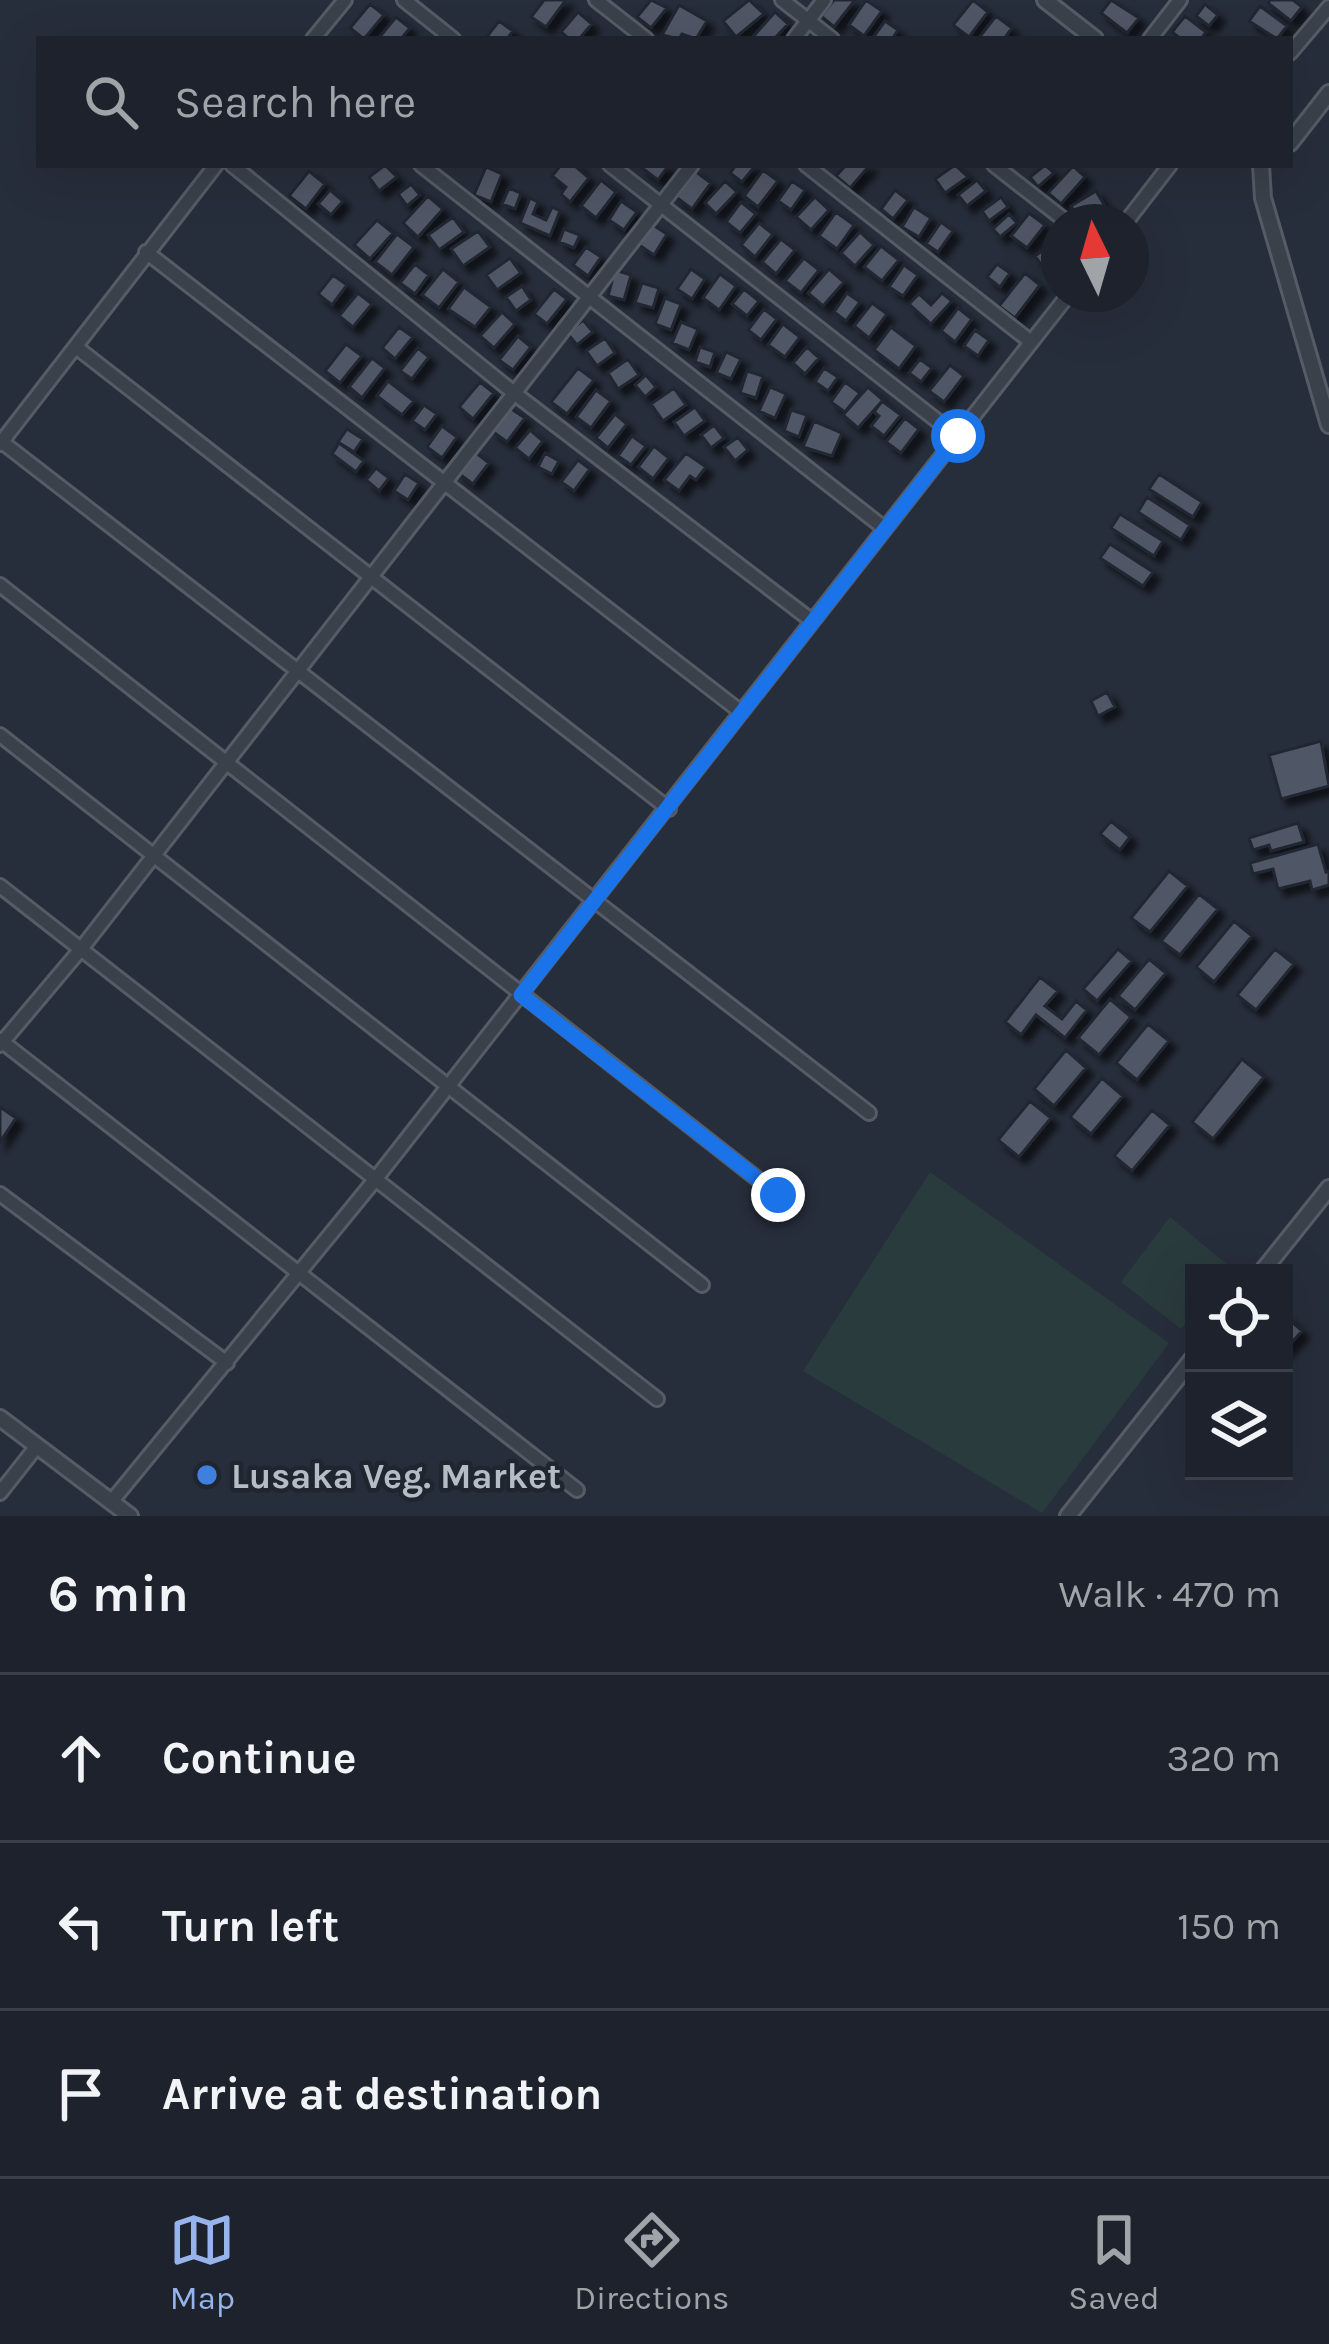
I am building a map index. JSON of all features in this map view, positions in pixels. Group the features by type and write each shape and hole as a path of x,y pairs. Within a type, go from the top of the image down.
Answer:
{"street":[{"path":"315,36 345,0"},
{"path":"404,0 449,36"},
{"path":"596,0 642,36"},
{"path":"782,0 828,36"},
{"path":"796,36 824,0"},
{"path":"1045,0 1091,36"},
{"path":"1152,36 1180,0"},
{"path":"1293,49 1329,7"},
{"path":"1293,138 1329,93"},
{"path":"214,168 1,443 869,1113"},
{"path":"236,168 514,392 812,621"},
{"path":"425,168 884,528"},
{"path":"614,168 958,436"},
{"path":"577,1490 1,1042 80,949 690,168"},
{"path":"810,168 1031,342"},
{"path":"998,168 1044,204"},
{"path":"1140,204 1167,168"},
{"path":"1262,168 1263,198 1329,425"},
{"path":"146,252 742,712"},
{"path":"112,1501 374,1181 1055,312"},
{"path":"76,346 669,808"},
{"path":"0,584 778,1195"},
{"path":"0,735 703,1286"},
{"path":"0,886 657,1399"},
{"path":"1268,1264 1329,1188"},
{"path":"0,1195 226,1363"},
{"path":"1068,1516 1185,1368"},
{"path":"0,1418 130,1516"},
{"path":"0,1493 37,1446"}],"shaded area":[{"path":"930,1172 1169,1343 1042,1513 803,1371"},
{"path":"1170,1217 1226,1264 1185,1264 1185,1324 1181,1329 1121,1282"}],"building":[{"path":"544,0 566,0 546,27 531,17"},
{"path":"651,0 667,8 651,28 637,17"},
{"path":"749,0 764,14 737,36 723,21"},
{"path":"834,0 855,0 834,27 821,16"},
{"path":"866,0 882,11 864,36 849,25"},
{"path":"973,0 988,12 970,36 953,25"},
{"path":"1111,0 1139,18 1127,33 1101,13"},
{"path":"1270,0 1293,0 1302,7 1291,21"},
{"path":"370,4 384,15 366,36 350,28"},
{"path":"1205,4 1218,15 1209,26 1196,16"},
{"path":"679,5 707,21 698,36 662,35"},
{"path":"1260,6 1287,26 1279,36 1272,36 1249,21"},
{"path":"578,12 592,24 582,36 561,32"},
{"path":"775,12 788,24 777,36 754,36"},
{"path":"996,16 1012,28 1006,36 980,36"},
{"path":"1185,16 1206,32 1177,36 1172,32"},
{"path":"396,17 410,28 403,36 380,36"},
{"path":"499,21 513,31 509,36 487,36"},
{"path":"885,21 898,30 894,36 874,36"},
{"path":"388,168 397,177 379,191 369,177"},
{"path":"486,168 502,174 491,202 474,195"},
{"path":"559,168 577,168 589,178 570,202 561,194 566,187 552,176"},
{"path":"642,168 667,168 658,180"},
{"path":"734,168 754,168 742,182 730,173"},
{"path":"843,168 867,168 850,188 836,176"},
{"path":"951,168 968,177 945,193 935,179"},
{"path":"1041,168 1054,173 1038,187 1030,177"},
{"path":"1075,168 1085,177 1061,204 1048,193"},
{"path":"763,170 778,181 758,207 744,196"},
{"path":"309,171 325,184 306,209 289,196"},
{"path":"695,171 711,183 692,209 676,197"},
{"path":"601,180 616,192 596,218 581,206"},
{"path":"977,180 986,191 967,206 958,195"},
{"path":"725,181 737,192 716,214 705,203"},
{"path":"792,181 805,190 791,210 778,201"},
{"path":"411,184 420,195 407,206 398,194"},
{"path":"509,188 521,193 515,209 502,204"},
{"path":"330,190 343,201 331,215 318,204"},
{"path":"895,190 908,200 893,219 881,209"},
{"path":"1096,191 1104,204 1074,204"},
{"path":"428,196 443,209 418,237 403,223"},
{"path":"815,197 829,210 811,230 796,217"},
{"path":"1001,197 1008,207 989,221 982,211"},
{"path":"530,198 538,202 533,214 546,220 552,207 560,211 550,236 520,223"},
{"path":"621,201 637,212 624,230 609,220"},
{"path":"741,202 756,214 740,233 726,222"},
{"path":"914,207 931,218 919,237 902,227"},
{"path":"836,212 854,225 837,249 819,236"},
{"path":"1029,213 1041,222 1041,230 1027,248 1011,236"},
{"path":"1009,214 1017,223 1000,237 993,229"},
{"path":"453,217 464,232 439,250 428,235"},
{"path":"377,220 393,233 370,259 354,245"},
{"path":"941,222 953,231 938,252 926,244"},
{"path":"759,223 773,234 755,257 741,245"},
{"path":"653,225 667,234 654,255 639,245"},
{"path":"564,229 580,235 574,248 559,242"},
{"path":"478,231 490,247 463,266 451,249"},
{"path":"860,232 874,245 855,266 841,253"},
{"path":"397,234 414,247 392,275 375,262"},
{"path":"781,239 795,250 776,274 762,262"},
{"path":"881,246 899,260 882,281 864,267"},
{"path":"586,247 601,257 588,276 573,265"},
{"path":"510,258 521,273 497,290 486,275"},
{"path":"804,258 819,270 801,293 785,281"},
{"path":"415,264 429,275 415,294 400,283"},
{"path":"997,264 1010,273 1000,287 987,277"},
{"path":"904,265 918,275 903,296 889,287"},
{"path":"443,269 459,282 439,308 422,295"},
{"path":"691,269 705,279 692,299 677,289"},
{"path":"829,269 844,282 823,306 808,293"},
{"path":"615,270 631,275 624,300 608,296"},
{"path":"1025,273 1040,285 1015,318 999,306"},
{"path":"720,274 736,286 719,310 703,298"},
{"path":"333,275 347,285 332,305 318,294"},
{"path":"642,283 659,288 653,308 635,303"},
{"path":"522,286 531,300 516,311 506,297"},
{"path":"464,287 491,307 475,327 448,309"},
{"path":"554,289 567,299 547,324 534,314"},
{"path":"744,289 759,301 747,316 732,304"},
{"path":"358,293 372,304 353,327 339,316"},
{"path":"847,293 860,302 846,321 834,312"},
{"path":"942,293 952,301 931,324 909,304 919,294 931,305"},
{"path":"665,298 681,304 671,330 655,324"},
{"path":"872,303 887,314 869,338 854,326"},
{"path":"958,308 972,319 955,342 941,331"},
{"path":"764,309 777,319 761,340 748,330"},
{"path":"502,312 515,324 494,348 480,336"},
{"path":"583,320 593,332 577,345 567,333"},
{"path":"681,322 698,329 689,350 672,343"},
{"path":"783,324 800,337 785,357 768,345"},
{"path":"399,327 413,337 395,359 382,348"},
{"path":"891,327 916,346 899,369 874,350"},
{"path":"975,330 989,340 978,356 964,346"},
{"path":"518,336 531,347 513,370 499,360"},
{"path":"605,338 615,353 597,366 586,351"},
{"path":"346,344 362,356 340,383 325,371"},
{"path":"700,347 715,352 710,367 695,362"},
{"path":"807,347 819,358 805,374 793,363"},
{"path":"418,348 429,357 412,379 400,371"},
{"path":"726,352 741,359 731,379 716,373"},
{"path":"372,358 385,368 362,398 349,387"},
{"path":"628,359 639,375 618,389 608,373"},
{"path":"920,359 932,368 921,382 909,373"},
{"path":"950,365 964,376 944,402 929,391"},
{"path":"578,368 594,380 567,414 551,402"},
{"path":"824,368 838,377 828,391 815,382"},
{"path":"747,371 763,376 756,398 740,393"},
{"path":"646,375 656,387 645,397 635,385"},
{"path":"388,381 414,401 402,415 377,396"},
{"path":"480,382 494,393 473,419 459,407"},
{"path":"845,382 860,393 845,412 831,402"},
{"path":"770,387 786,394 775,418 759,411"},
{"path":"868,387 883,400 858,428 843,415"},
{"path":"674,388 686,405 663,421 651,404"},
{"path":"596,390 611,401 591,428 576,417"},
{"path":"882,401 901,415 884,436 871,426"},
{"path":"424,405 437,414 425,430 412,421"},
{"path":"695,407 705,421 684,436 674,422"},
{"path":"510,408 525,418 507,442 492,431"},
{"path":"791,410 807,415 799,437 784,431"},
{"path":"615,414 627,424 608,448 596,438"},
{"path":"905,418 919,429 901,453 886,442"},
{"path":"814,421 842,433 832,456 803,447"},
{"path":"714,425 724,438 711,448 701,435"},
{"path":"442,426 457,437 442,458 427,447"},
{"path":"347,429 363,439 354,452 338,442"},
{"path":"530,430 543,441 529,459 515,448"},
{"path":"632,436 646,446 631,465 618,456"},
{"path":"738,437 748,450 735,461 724,447"},
{"path":"339,443 364,461 356,472 332,454"},
{"path":"654,446 669,458 653,479 638,467"},
{"path":"475,452 489,463 473,484 458,473"},
{"path":"545,453 559,461 552,474 538,467"},
{"path":"686,453 706,467 696,480 690,476 679,491 664,480"},
{"path":"578,460 590,469 574,491 561,482"},
{"path":"376,468 389,478 379,491 366,480"},
{"path":"405,474 419,483 408,500 394,491"},
{"path":"1159,474 1202,502 1193,517 1149,489"},
{"path":"1147,497 1190,525 1181,540 1138,512"},
{"path":"1120,514 1163,541 1154,556 1111,528"},
{"path":"1110,544 1153,572 1143,586 1100,558"},
{"path":"1107,692 1115,707 1098,716 1091,701"},
{"path":"1321,741 1329,786 1281,799 1269,755"},
{"path":"1111,821 1130,837 1120,850 1100,834"},
{"path":"1298,823 1304,842 1271,851 1269,845 1253,850 1249,838"},
{"path":"1318,844 1329,871 1329,885 1312,890 1310,881 1278,889 1273,869 1253,874 1250,863"},
{"path":"1169,871 1188,886 1150,932 1131,918"},
{"path":"1199,894 1218,909 1180,955 1161,941"},
{"path":"1234,921 1252,936 1214,982 1196,967"},
{"path":"1118,949 1132,961 1097,1001 1083,989"},
{"path":"1275,949 1294,964 1256,1010 1237,995"},
{"path":"1149,959 1166,973 1135,1010 1118,996"},
{"path":"1040,977 1058,991 1045,1006 1062,1019 1076,1001 1087,1010 1065,1038 1036,1015 1021,1035 1005,1022"},
{"path":"1110,999 1131,1017 1099,1055 1078,1038"},
{"path":"1148,1024 1169,1041 1137,1080 1116,1063"},
{"path":"1066,1050 1086,1068 1054,1106 1034,1089"},
{"path":"1242,1059 1264,1077 1213,1139 1192,1122"},
{"path":"1102,1078 1123,1096 1091,1134 1070,1117"},
{"path":"1030,1101 1051,1118 1019,1157 998,1140"},
{"path":"0,1107 16,1118 0,1142"},
{"path":"1152,1110 1170,1125 1132,1171 1114,1156"}],"place":[{"name":"Lusaka Veg. Market","path":"207,1475"}],"route":[{"path":"778,1195 521,995 958,436"}]}
